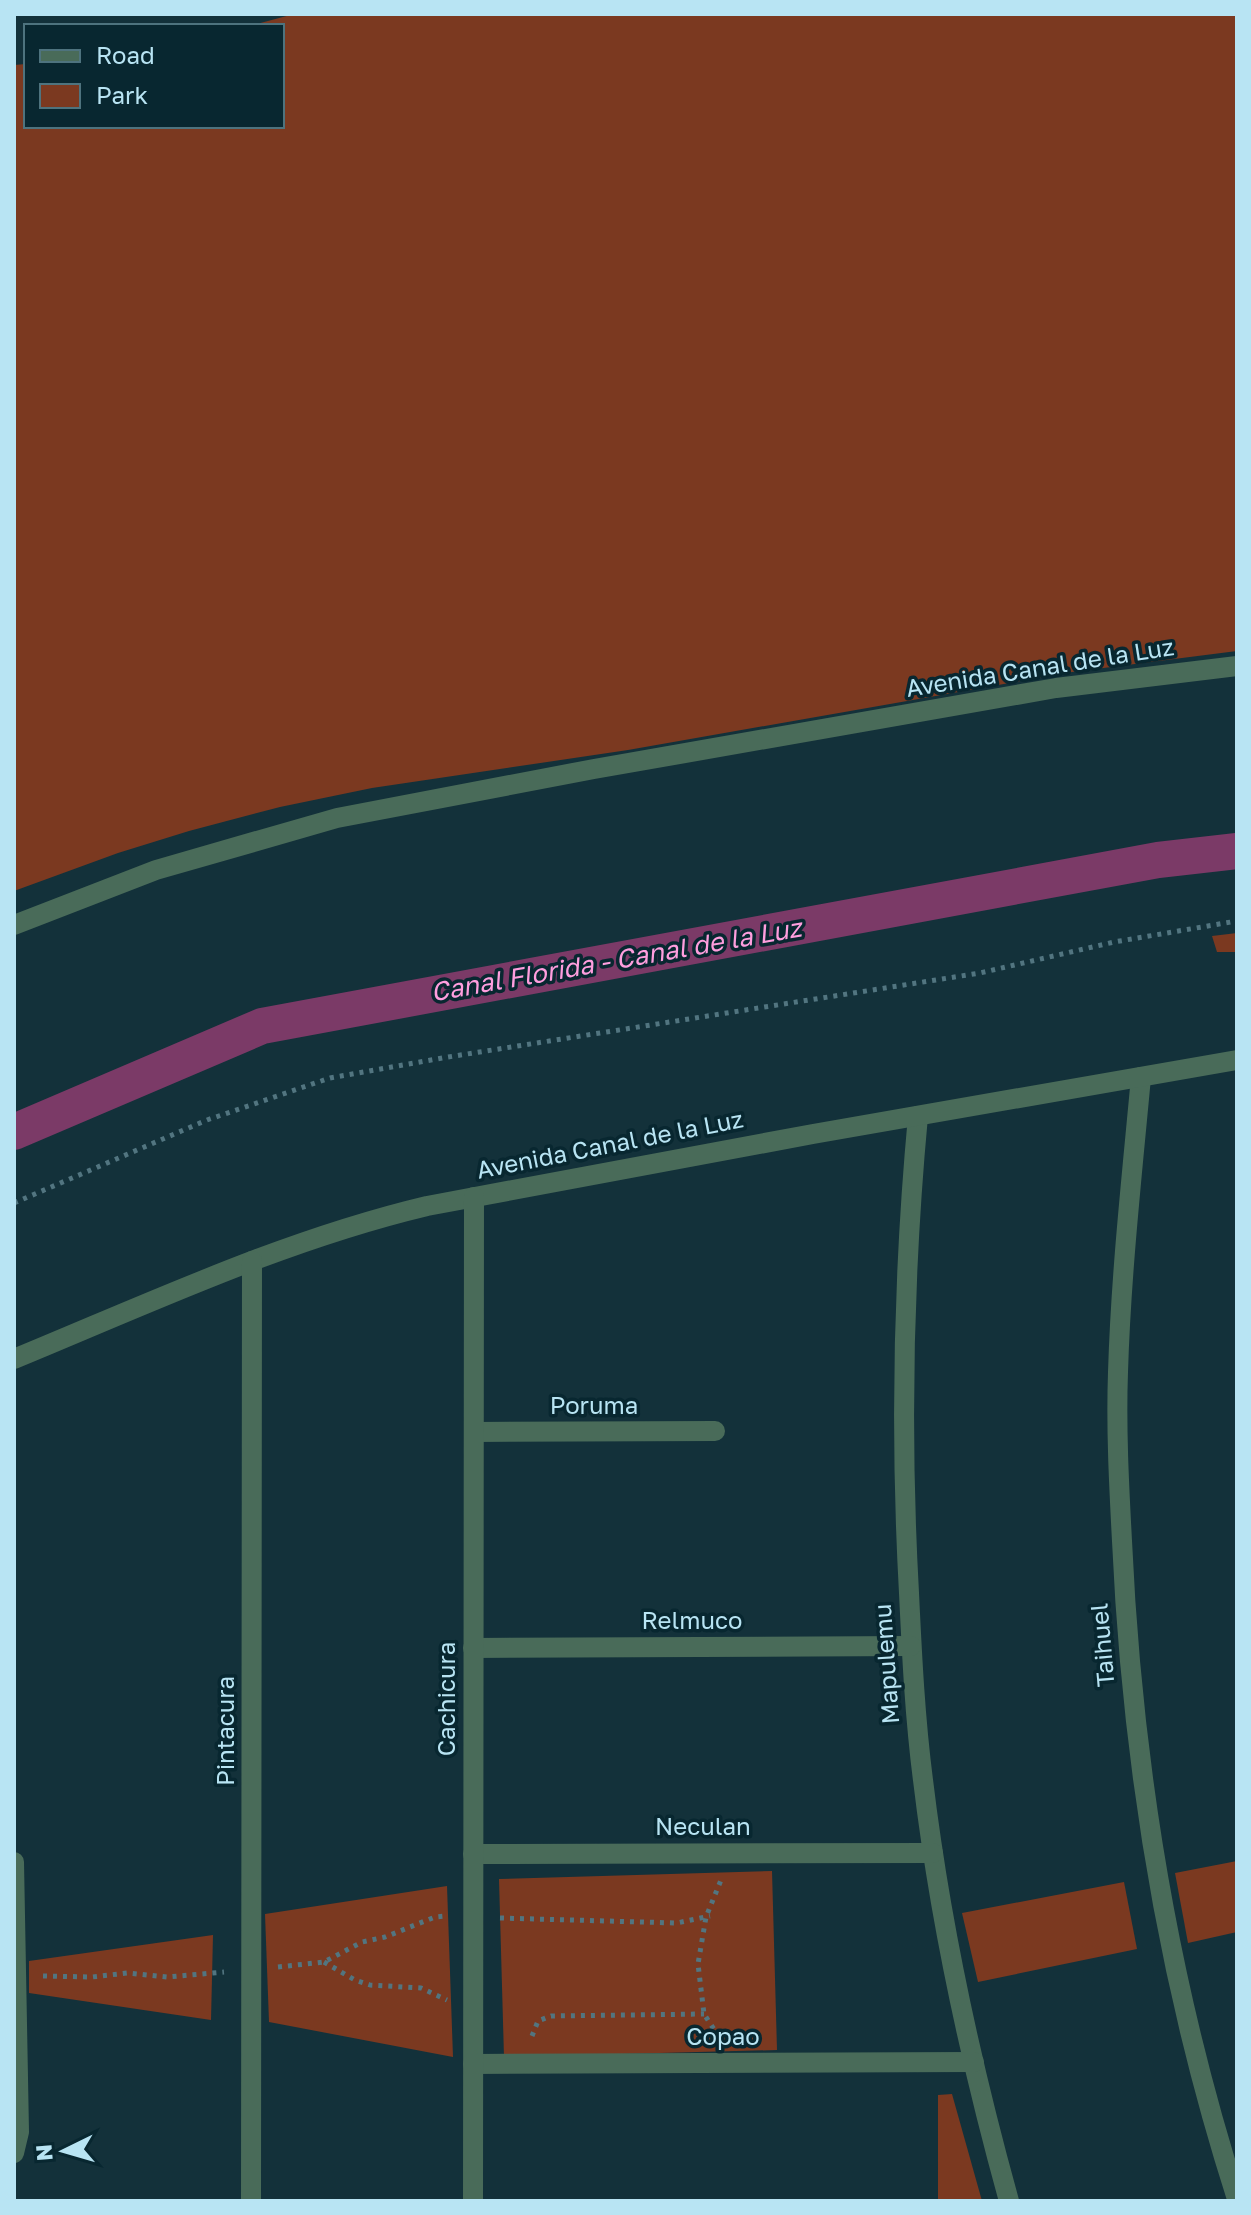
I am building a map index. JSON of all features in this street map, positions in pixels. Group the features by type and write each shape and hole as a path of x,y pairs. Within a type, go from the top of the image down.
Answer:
{"street":[{"name":"Avenida Canal de la Luz","path":"14,925 156,870 337,818 594,769 1056,688 1237,666"},
{"name":"Avenida Canal de la Luz","path":"14,1359 297,1243 382,1217 474,1197 1237,1060"},
{"name":"Taihuel","path":"1141,1077 1126,1222 1118,1375 1120,1503 1131,1674 1143,1779 1177,1971 1201,2075 1237,2199"},
{"name":"Mapulemu","path":"918,1116 910,1203 903,1356 911,1646 921,1765 933,1853 974,2062 1009,2201"},
{"name":"Cachicura","path":"473,2201 474,1197"},
{"name":"Pintacura","path":"251,2201 252,1261"},
{"name":"Poruma","path":"474,1432 715,1431"},
{"name":"Relmuco","path":"473,1648 911,1646"},
{"name":"Neculan","path":"473,1854 933,1853"},
{"path":"14,1862 19,2132 14,2153"},
{"name":"Copao","path":"473,2064 974,2062"}],"path":[{"path":"14,1203 207,1120 330,1078 980,973 1114,942 1237,921"},
{"path":"731,1853 708,1916 698,1964 704,2014 736,2063"},
{"path":"16,1974 57,1977 127,1973 167,1977 324,1962 362,1942 385,1937 435,1917 677,1923 708,1916"},
{"path":"324,1962 370,1985 421,1988 455,2002 473,2005"},
{"path":"520,2064 538,2021 551,2016 704,2014"}],"green space":[{"path":"294,14 1237,14 1237,651 1072,672 628,750 372,788 280,807 189,831 14,891 14,65 24,64 24,128 284,128 284,24 256,24"},
{"path":"1237,933 1237,952 1217,952 1212,936"},
{"path":"1237,1861 1237,1932 1188,1943 1175,1873"},
{"path":"772,1871 777,2050 504,2057 499,1879"},
{"path":"1124,1882 1137,1949 978,1982 962,1913"},
{"path":"447,1886 453,2057 269,2022 265,1914"},
{"path":"213,1935 211,2020 29,1993 29,1961"},
{"path":"952,2094 982,2201 938,2201 938,2095"}],"waterway":[{"name":"Canal Florida - Canal de la Luz","path":"14,1132 262,1026 1158,860 1237,851"}]}
